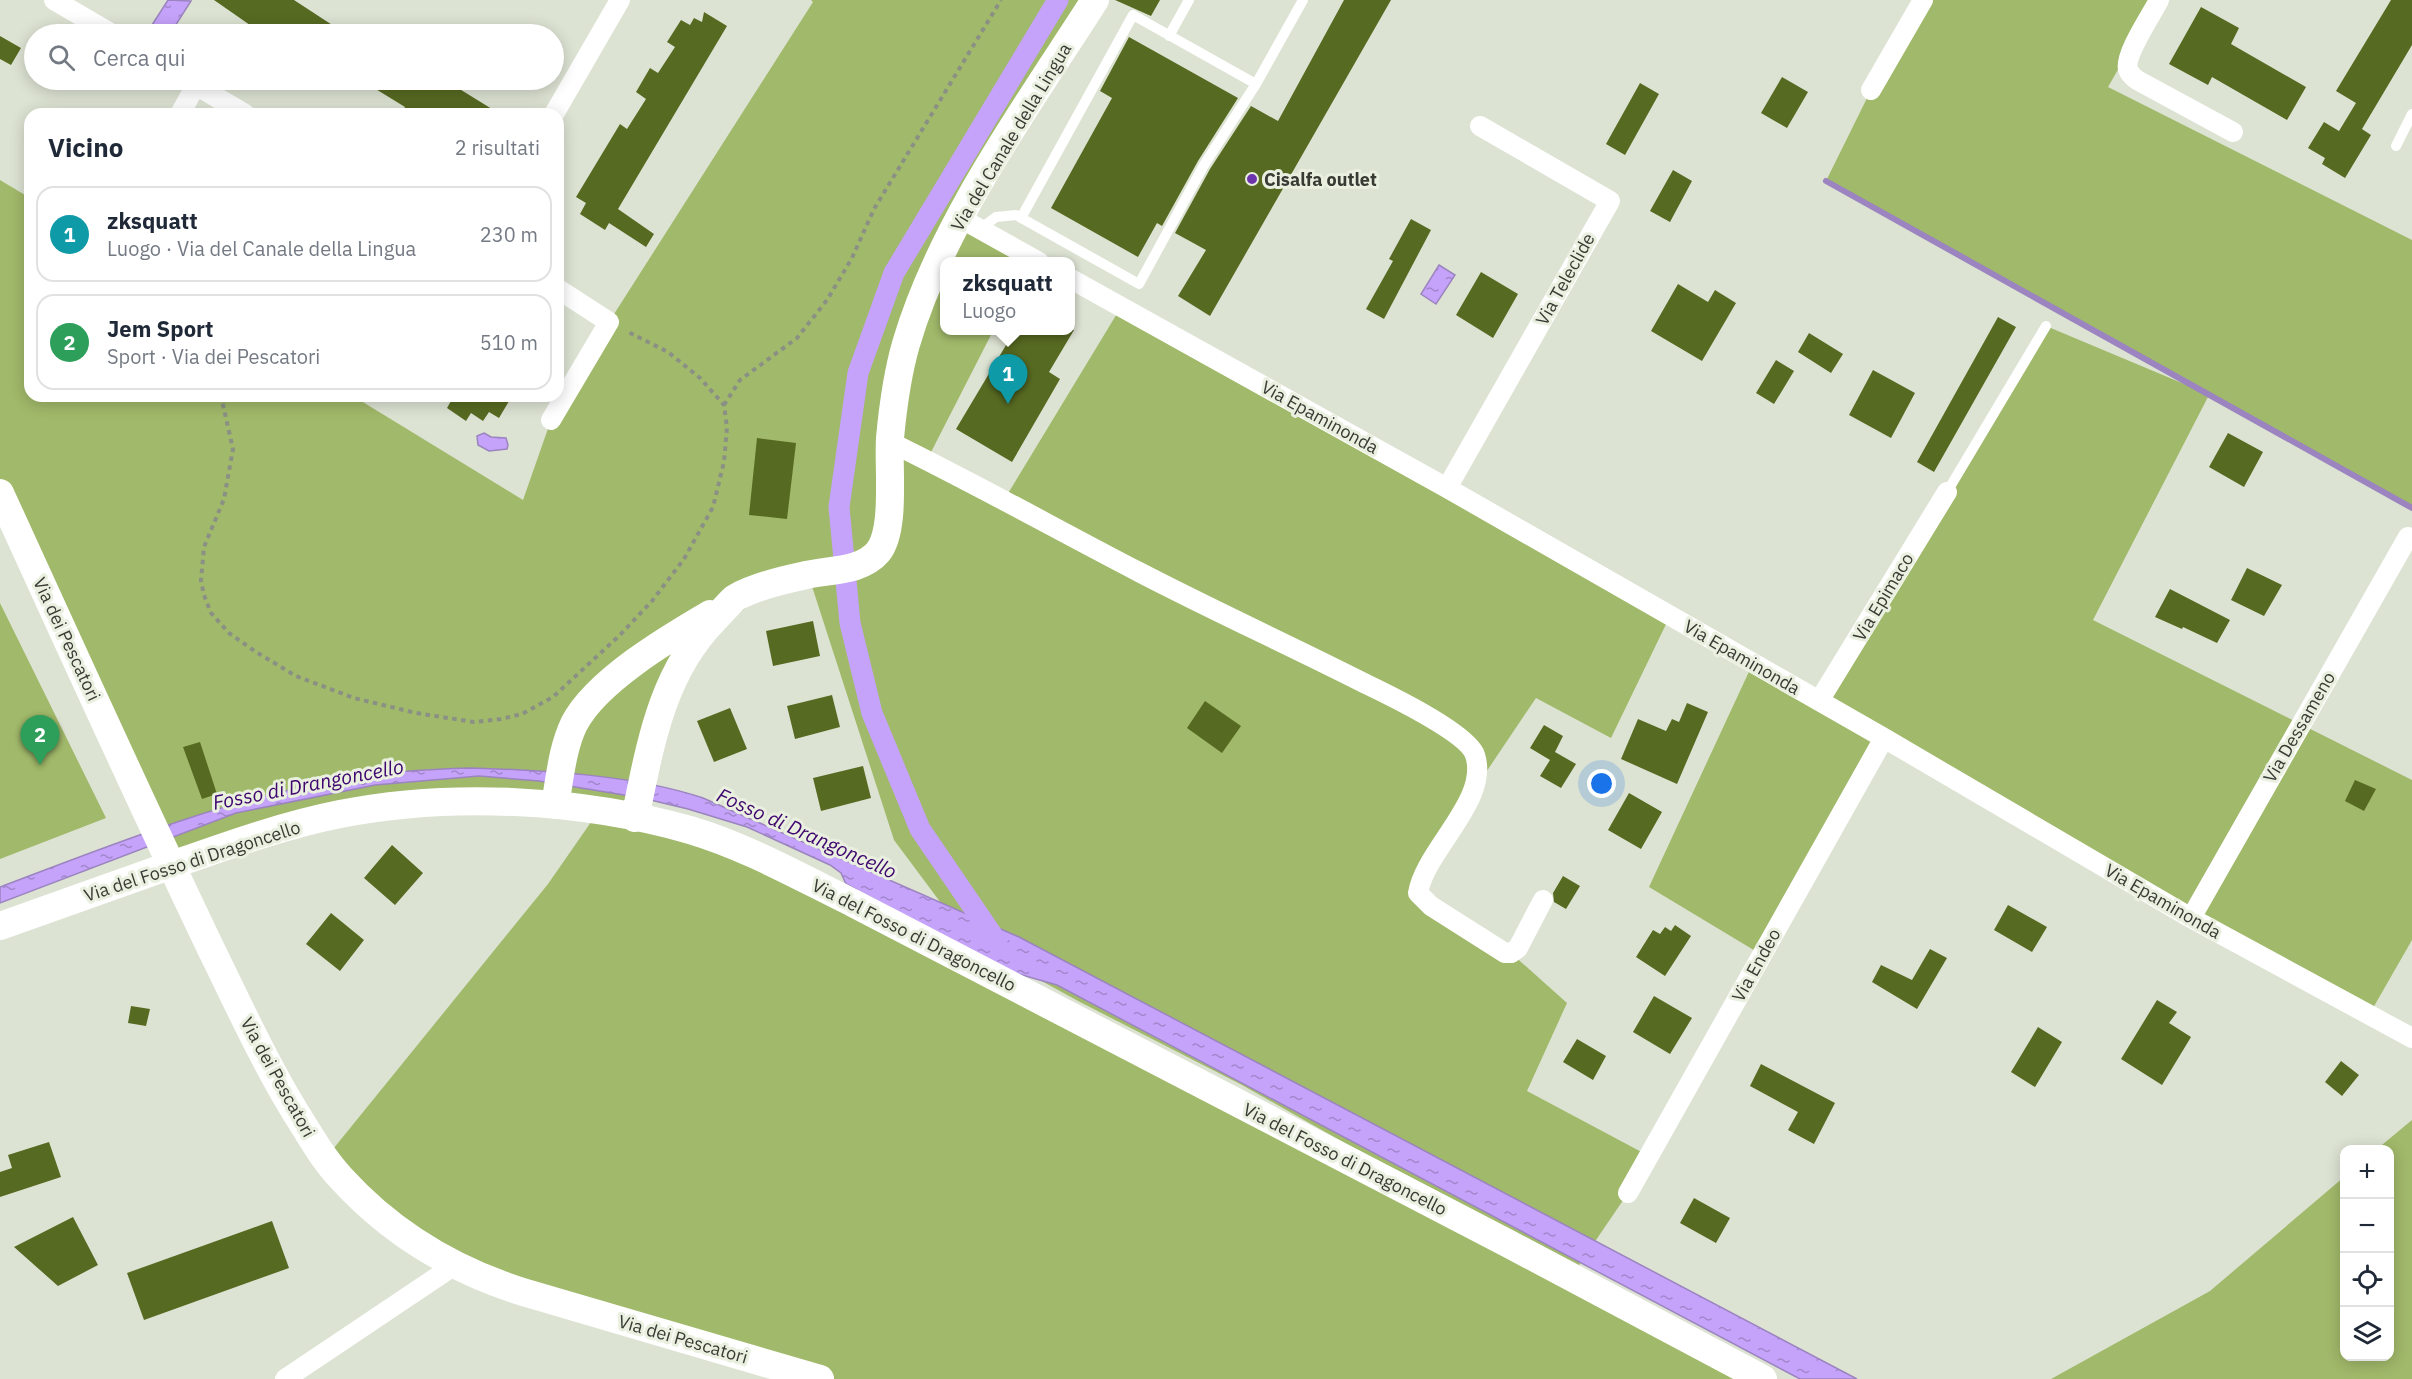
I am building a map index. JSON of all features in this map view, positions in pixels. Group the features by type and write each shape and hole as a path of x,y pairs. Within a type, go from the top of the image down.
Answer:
{"street":[{"path":"54,0 95,24"},
{"path":"557,108 620,0"},
{"name":"Via del Canale della Lingua","path":"947,257 970,224 989,167 1095,0"},
{"path":"1871,90 1923,0"},
{"path":"2159,0 2129,56 2128,68 2131,74 2137,80 2233,132"},
{"path":"182,108 188,90"},
{"path":"204,90 235,108"},
{"name":"Via Teleclide","path":"1447,488 1610,201 1480,126"},
{"path":"970,224 1032,257"},
{"name":"Via del Canale della Lingua","path":"636,814 644,767 666,694 682,662 695,643 735,599 808,574 856,566 872,557 882,545 887,531 890,442 895,391 906,345 928,285 940,268"},
{"name":"Via Epaminonda","path":"1075,281 1447,488 1884,738 2191,918 2412,1038"},
{"path":"564,293 609,322 564,398"},
{"path":"551,420 562,402"},
{"path":"890,442 1142,573 1394,698 1451,731 1465,741 1474,752 1477,775 1472,793 1431,862 1418,893 1431,906 1504,953 1511,953 1518,948 1543,900"},
{"name":"Via Epimaco","path":"1819,701 1947,492"},
{"name":"Via dei Pescatori","path":"0,494 167,857 266,1061 289,1102 339,1177 387,1221 455,1265 513,1289 820,1379"},
{"name":"Via Dessameno","path":"2191,918 2408,537"},
{"path":"556,801 563,757 570,734 581,712 594,697 633,665 678,633 735,599"},
{"path":"633,665 657,682 666,694"},
{"name":"Via Endeo","path":"1628,1193 1884,738"},
{"name":"Via del Fosso di Dragoncello","path":"0,926 167,857 238,842 339,814 443,802 556,801 636,814 689,830 760,856 1457,1217 1763,1379"},
{"path":"285,1379 455,1265"}],"lane":[{"path":"1169,36 1189,0"},
{"path":"970,224 1006,215 1021,218 1139,284 1204,165 1256,84 1303,0"},
{"path":"1021,218 1133,15 1256,84"},
{"path":"2396,146 2412,114"},
{"path":"1947,492 2046,326"}],"path":[{"path":"724,405 740,380 797,338 827,300 852,258 874,209 1001,0"},
{"path":"222,402 233,449 224,499 204,548 201,581 211,613 229,633 296,676 354,698 416,713 474,722 522,714 553,697 620,635 652,600 684,559 713,507 724,462 727,428 724,405 700,378 668,352 609,322"}],"green space":[{"path":"811,0 1091,0 960,218 1023,257 940,257 940,335 991,335 927,460 1004,500 1121,307 1670,616 1611,738 1536,698 1472,793 1422,899 1511,953 1567,1003 1527,1091 1649,1156 1628,1193 1579,1265 1343,1142 1242,1085 1080,1002 970,942 894,840 808,574 788,579 695,643 637,810 443,802 171,865 0,493 0,180 24,194 24,402 363,402 523,500 551,420 562,402 564,402 564,398 609,322 813,2"},
{"path":"1923,0 2158,0 2108,87 2412,240 2412,508 2209,395 2093,620 2412,780 2412,940 2369,1015 1884,738 1762,955 1649,887 1753,663 1819,701 2046,326 2201,391 1826,181 1871,90"},
{"path":"0,603 106,818 0,859"},
{"path":"598,812 689,830 1763,1379 792,1379 483,1278 325,1159 548,884"},
{"path":"2412,1120 2412,1379 2051,1379 2210,1291 2340,1180 2340,1361 2394,1361 2394,1145 2382,1145"}],"water":[{"path":"168,0 191,1 176,24 153,24"},
{"path":"1439,265 1455,275 1436,304 1421,294"},
{"path":"484,433 491,437 506,438 507,449 489,451 478,445 477,436"},
{"path":"471,768 558,772 619,779 676,790 703,798 1019,937 1857,1379 1800,1379 1057,985 1008,971 846,884 841,873 830,865 747,827 688,809 642,798 539,781 479,776 375,785 236,813 0,903 0,887 167,825 252,799 356,777 405,771"}],"building":[{"path":"214,0 294,0 331,24 249,24"},
{"path":"1115,0 1160,0 1151,16"},
{"name":"Cisalfa outlet","path":"1344,0 1391,0 1210,316 1178,296 1206,250 1175,233 1210,169 1251,106 1278,121"},
{"path":"2391,0 2412,0 2412,45 2362,129 2371,135 2345,178 2322,164 2325,158 2308,148 2324,122 2339,131 2356,103 2336,91"},
{"path":"2201,7 2239,28 2231,44 2306,87 2287,120 2212,77 2208,85 2169,64"},
{"path":"704,12 727,26 618,209 654,234 646,247 609,223 605,230 580,214 586,203 576,197 620,124 627,129 646,99 636,92 650,68 658,73 675,47 667,42 681,20 690,25 694,18 702,22"},
{"path":"0,36 21,48 11,65 0,59"},
{"path":"1129,37 1238,98 1198,161 1162,226 1157,223 1138,257 1051,208 1112,98 1100,91"},
{"path":"1782,77 1808,92 1787,128 1761,113"},
{"path":"1640,83 1659,94 1625,155 1606,144"},
{"path":"377,90 461,90 490,108 404,108"},
{"path":"1673,170 1692,181 1670,222 1650,211"},
{"path":"1411,219 1431,230 1384,319 1366,309 1393,261 1389,259"},
{"path":"1481,272 1518,294 1493,338 1456,315"},
{"path":"1678,284 1708,302 1715,290 1736,303 1702,361 1651,331"},
{"path":"1998,317 2016,327 1934,472 1917,462"},
{"path":"1809,333 1843,354 1831,373 1798,352"},
{"path":"1012,335 1071,335 1049,372 1060,379 1012,462 956,429"},
{"path":"1776,360 1794,371 1774,404 1756,393"},
{"path":"1873,370 1915,393 1891,438 1849,415"},
{"path":"450,402 508,402 499,418 489,412 483,421 471,413 466,421 447,408"},
{"path":"2228,433 2263,452 2244,487 2209,467"},
{"path":"757,438 796,443 787,519 749,515"},
{"path":"2247,568 2282,585 2264,616 2231,600"},
{"path":"2170,589 2230,620 2217,643 2155,617"},
{"path":"813,621 820,656 773,666 766,631"},
{"path":"832,695 840,727 795,739 787,706"},
{"path":"1205,701 1241,726 1222,753 1187,728"},
{"path":"1687,703 1708,712 1677,784 1621,759 1638,719 1666,731 1672,719 1679,722"},
{"path":"730,708 747,749 714,762 697,721"},
{"path":"1544,725 1563,736 1555,752 1576,764 1561,788 1540,776 1550,760 1530,748"},
{"path":"200,742 217,794 202,799 183,747"},
{"path":"863,766 871,798 821,811 813,778"},
{"path":"2355,780 2376,789 2364,811 2345,801"},
{"path":"1629,793 1662,812 1641,849 1608,830"},
{"path":"392,845 423,873 395,905 364,878"},
{"path":"1563,876 1580,886 1566,909 1554,902 1553,893"},
{"path":"2008,905 2047,927 2032,952 1994,930"},
{"path":"331,913 364,940 340,971 306,944"},
{"path":"1675,925 1691,936 1665,976 1636,957 1653,930 1660,934 1665,927 1671,931"},
{"path":"1930,949 1947,958 1917,1009 1872,982 1881,965 1912,980"},
{"path":"1654,996 1692,1018 1670,1054 1633,1032"},
{"path":"2157,1000 2177,1012 2169,1023 2191,1037 2162,1085 2121,1059"},
{"path":"131,1006 150,1009 146,1026 128,1023"},
{"path":"2038,1027 2062,1042 2035,1087 2011,1072"},
{"path":"1577,1039 1606,1056 1593,1080 1563,1062"},
{"path":"2341,1061 2359,1075 2342,1096 2325,1082"},
{"path":"1761,1064 1835,1103 1814,1144 1788,1130 1798,1112 1750,1086"},
{"path":"49,1142 61,1177 0,1197 0,1172 12,1168 8,1155"},
{"path":"1694,1198 1730,1218 1716,1243 1680,1223"},
{"path":"73,1217 98,1265 58,1286 14,1247"},
{"path":"272,1221 289,1268 144,1320 127,1273"}],"waterway":[{"path":"997,942 920,829 872,713 850,623 839,507 858,373 894,273 1058,0"},
{"path":"1826,181 2412,508"}],"place":[{"name":"Cisalfa outlet","path":"1252,179"},
{"name":"zksquatt","path":"1008,404"},
{"name":"Jem Sport","path":"40,765"}],"water label":[{"name":"Fosso di Drangoncello","path":"308,784"},
{"name":"Fosso di Drangoncello","path":"807,833"}]}
